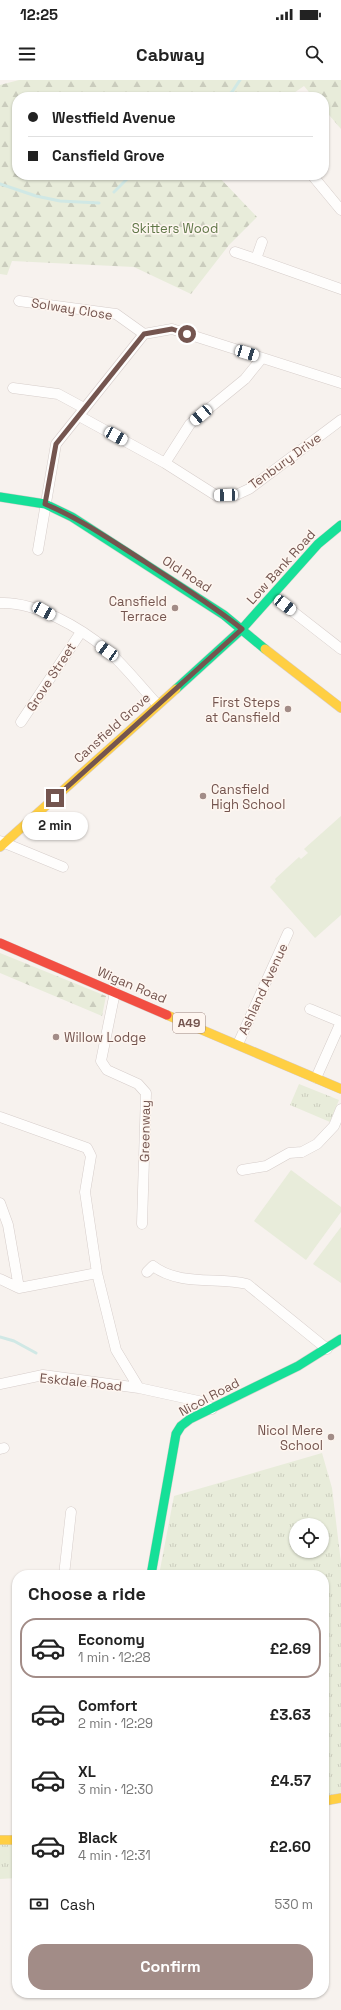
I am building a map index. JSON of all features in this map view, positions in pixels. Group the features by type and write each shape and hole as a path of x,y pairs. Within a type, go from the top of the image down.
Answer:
{"street":[{"path":"316,180 341,210"},
{"path":"256,259 262,242"},
{"path":"235,252 341,289"},
{"name":"Solway Close","path":"19,301 116,314 144,334"},
{"path":"38,550 56,444 144,334 172,329 341,383"},
{"path":"165,463 190,424 245,379 262,358"},
{"name":"Tenbury Drive","path":"13,388 58,394 82,412 217,496 236,495 249,489 340,423"},
{"name":"Old Road","path":"0,497 45,504 72,517 107,538 211,605 283,664 341,708"},
{"name":"Low Bank Road","path":"242,629 318,544 341,525"},
{"path":"273,596 341,650"},
{"path":"0,603 13,602 44,611 81,632 107,651 157,704"},
{"name":"Cansfield Grove","path":"1,844 242,629"},
{"name":"Grove Street","path":"21,722 81,632"},
{"path":"1,844 63,867"},
{"name":"Ashland Avenue","path":"238,1044 288,934"},
{"name":"Wigan Road","path":"0,944 341,1089"},
{"name":"Greenway","path":"115,992 101,1061 107,1070 138,1084 146,1093 142,1224"},
{"path":"310,1009 341,1022 316,1078"},
{"path":"242,1170 266,1166 290,1153 302,1152 318,1144 334,1126 341,1109"},
{"path":"0,1117 87,1148 90,1151 91,1156 85,1192 98,1273 116,1350 139,1388"},
{"path":"0,1203 8,1225 19,1288"},
{"path":"147,1272 153,1266 160,1272 178,1278 247,1284 327,1349"},
{"path":"0,1279 19,1288 98,1273"},
{"name":"Nicol Road","path":"151,1570 176,1434 181,1426 190,1419 298,1366 341,1339"},
{"name":"Eskdale Road","path":"0,1384 43,1375 139,1388 203,1402 212,1409"},
{"path":"64,1570 70,1510"},
{"path":"329,1800 341,1798"},
{"path":"0,1840 12,1840"}],"green space":[{"name":"Skitters Wood","path":"19,80 341,80 341,129 329,115 329,92 309,92 304,86 295,92 12,92 12,180 222,180 257,217 229,245 191,294 134,267 12,261 7,275 0,274 0,85"},
{"path":"341,816 341,915 315,938 270,887 276,881 275,879 299,857 301,859 308,853 304,849"},
{"path":"0,953 106,996 102,1016 0,973"},
{"path":"299,1084 339,1100 330,1122 290,1105"},
{"path":"291,1170 341,1207 341,1212 306,1260 254,1221"},
{"path":"341,1227 341,1283 313,1264"},
{"path":"322,1453 332,1488 341,1563 341,1793 329,1797 329,1570 160,1570 174,1496"},
{"path":"0,1841 12,1842 12,1878 0,1879"}],"waterway":[{"path":"232,92 240,80"},
{"path":"114,192 126,180"},
{"path":"0,184 36,196 60,201 99,203"},
{"path":"0,1337 14,1341 36,1353"}],"traffic: fast":[{"path":"0,497 45,504 72,517 224,615 265,649"},
{"path":"176,689 242,629 318,544 341,525"},
{"path":"152,1570 176,1434 181,1426 190,1419 298,1366 341,1339"}],"traffic: slow":[{"path":"265,649 341,708"},
{"path":"0,847 176,689"},
{"path":"167,1015 341,1089"},
{"path":"329,1800 341,1798"},
{"path":"0,1840 12,1840"}],"traffic: jam":[{"path":"0,943 167,1015"}],"place":[{"name":"Cansfield Terrace","path":"175,608"},
{"name":"First Steps at Cansfield","path":"288,709"},
{"name":"Cansfield High School","path":"203,796"},
{"name":"Willow Lodge","path":"56,1037"},
{"name":"Nicol Mere School","path":"331,1437"}],"route":[{"path":"55,798 157,704 242,629 211,605 107,538 72,517 45,504 56,444 144,334 172,329 187,334"}]}
